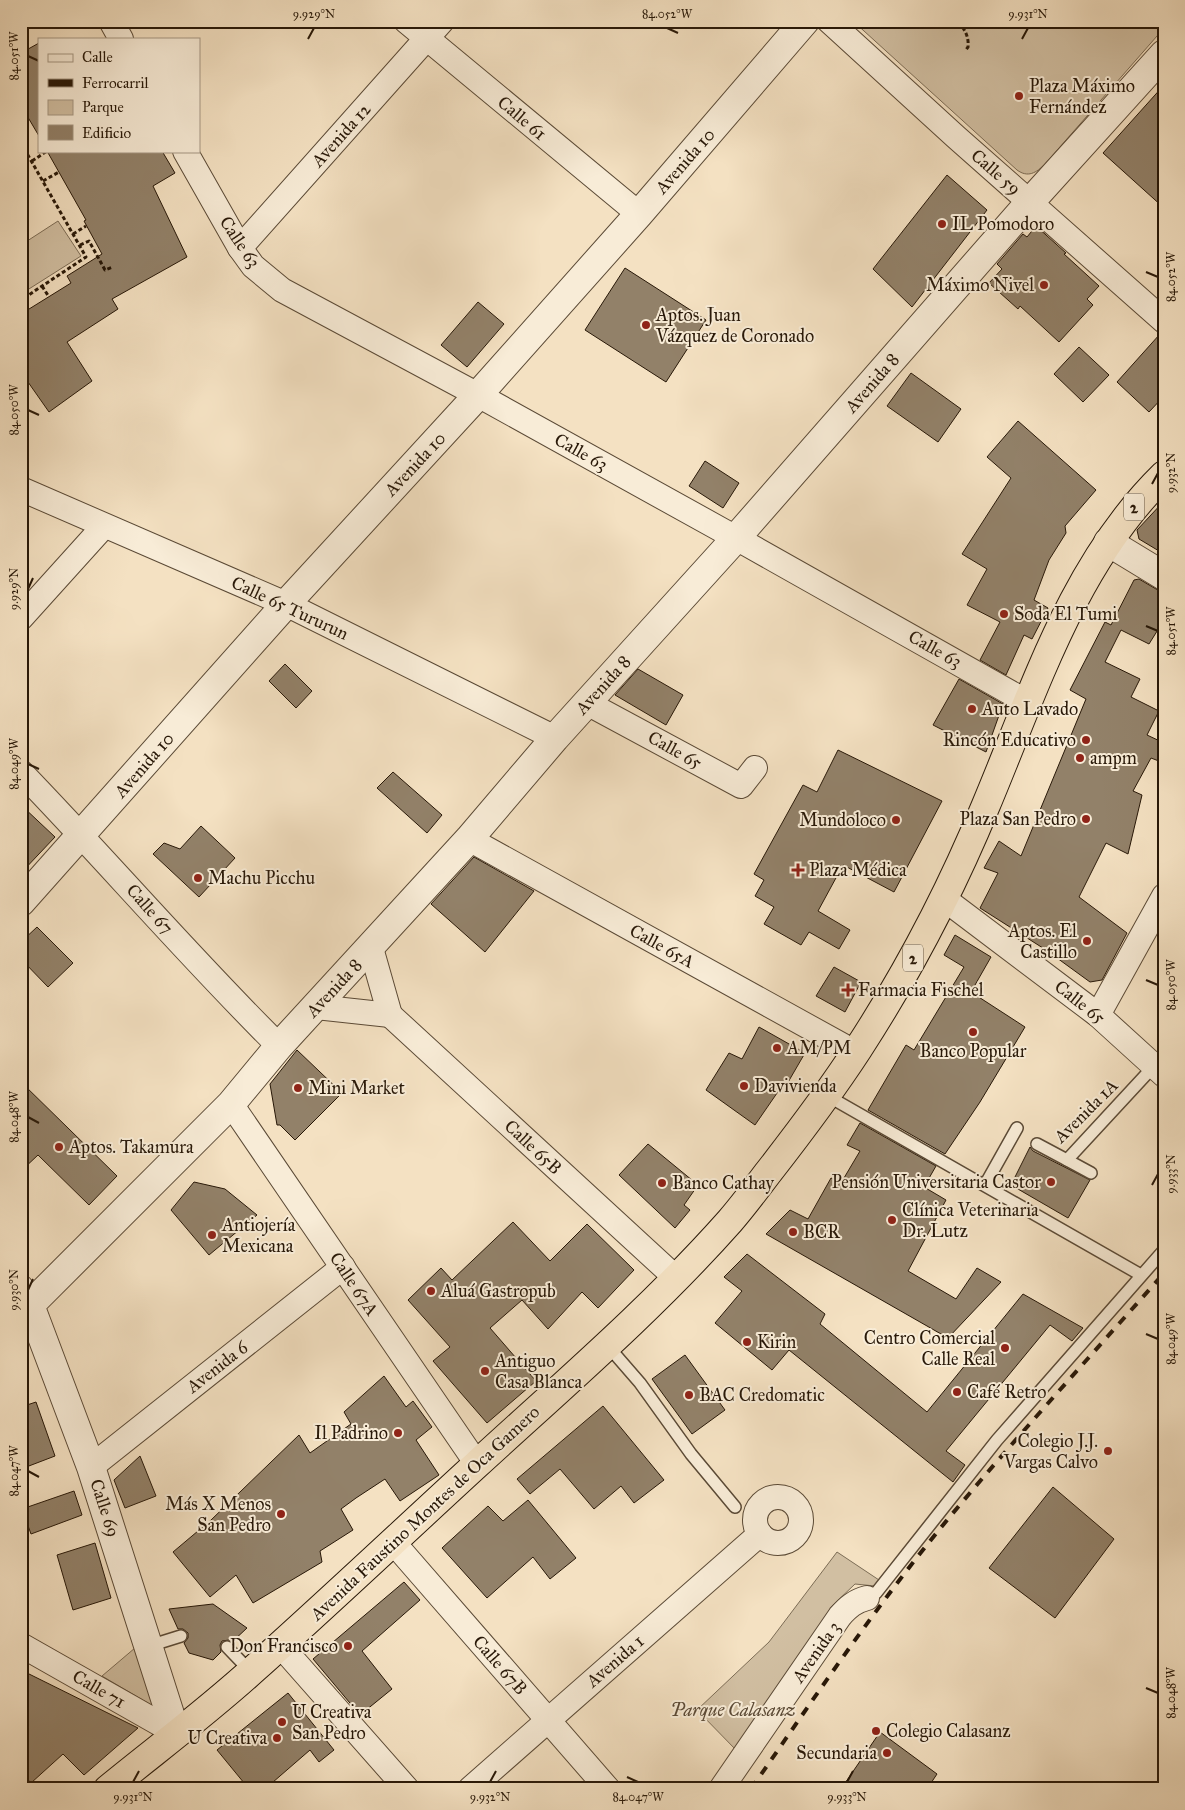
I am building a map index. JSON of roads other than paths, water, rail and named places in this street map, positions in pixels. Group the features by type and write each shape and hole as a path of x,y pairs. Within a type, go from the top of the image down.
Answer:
{"highway":[{"name":"Avenida Faustino Montes de Oca Gamero","path":"108,1789 251,1672 607,1345 676,1278 732,1218 826,1096 856,1053 907,969 944,898 985,808 1027,702 1073,603 1108,542 1135,506 1164,475"}],"street":[{"path":"111,21 120,38"},
{"name":"Calle 61","path":"406,21 639,214"},
{"name":"Avenida 12","path":"240,248 442,21"},
{"name":"Avenida 10","path":"21,902 286,604 478,395 639,214 805,21"},
{"name":"Calle 59","path":"829,21 1164,321"},
{"name":"Avenida 8","path":"24,1302 231,1104 280,1046 469,839 554,738 736,538 1030,202 1164,54"},
{"name":"Calle 63","path":"186,152 240,248 253,266 282,290 478,395 1027,702"},
{"name":"Calle 65 Tururun","path":"21,489 286,604 554,738"},
{"path":"21,618 104,526"},
{"path":"1108,542 1164,576"},
{"name":"Calle 65","path":"587,703 741,786 756,768"},
{"name":"Calle 67","path":"21,772 82,835 237,1004 280,1046"},
{"name":"Calle 65A","path":"469,839 856,1053"},
{"path":"1098,1015 1164,896"},
{"name":"Calle 65","path":"944,898 1098,1015 1159,1070"},
{"path":"316,1007 390,1015 371,948"},
{"name":"Calle 65B","path":"390,1015 676,1278"},
{"name":"Calle 67A","path":"231,1104 477,1464"},
{"name":"Avenida 6","path":"91,1467 343,1267"},
{"name":"Calle 69","path":"24,1302 91,1467 176,1733"},
{"name":"Avenida 1","path":"470,1789 760,1534"},
{"name":"Calle 67B","path":"393,1542 608,1789"},
{"name":"Avenida 3","path":"721,1789 840,1616 848,1606 867,1598"},
{"name":"Calle 71","path":"21,1645 176,1733"},
{"path":"280,1645 406,1789"}],"lane":[{"name":"Avenida 1A","path":"1037,1144 1067,1160 1159,1070"},
{"path":"826,1096 986,1185 1141,1275"},
{"path":"986,1185 1017,1128"},
{"path":"1067,1160 1091,1173"},
{"path":"867,1598 876,1593 998,1440 1164,1250"},
{"path":"607,1345 640,1383 691,1454 735,1507"},
{"path":"149,1646 181,1636"},
{"path":"227,1647 251,1672"}],"railway":[{"path":"751,1789 880,1606 935,1535 1013,1443 1164,1273"}],"place":[{"name":"Plaza Máximo Fernández","path":"1019,96"},
{"name":"IL Pomodoro","path":"942,224"},
{"name":"Máximo Nivel","path":"1044,285"},
{"name":"Aptos. Juan Vázquez de Coronado","path":"646,325"},
{"name":"Soda El Tumi","path":"1004,614"},
{"name":"Auto Lavado","path":"972,709"},
{"name":"Rincón Educativo","path":"1086,740"},
{"name":"ampm","path":"1080,758"},
{"name":"Plaza San Pedro","path":"1086,819"},
{"name":"Mundoloco","path":"896,820"},
{"name":"Plaza Médica","path":"798,870"},
{"name":"Machu Picchu","path":"198,878"},
{"name":"Aptos. El Castillo","path":"1087,941"},
{"name":"Farmacia Fischel","path":"848,990"},
{"name":"Banco Popular","path":"973,1032"},
{"name":"AM/PM","path":"777,1048"},
{"name":"Davivienda","path":"744,1086"},
{"name":"Mini Market","path":"298,1088"},
{"name":"Aptos. Takamura","path":"59,1147"},
{"name":"Pensión Universitaria Castor","path":"1051,1182"},
{"name":"Banco Cathay","path":"662,1183"},
{"name":"Clínica Veterinaria Dr. Lutz","path":"892,1220"},
{"name":"BCR","path":"793,1232"},
{"name":"Antiojería Mexicana","path":"212,1235"},
{"name":"Aluá Gastropub","path":"431,1291"},
{"name":"Kirin","path":"747,1342"},
{"name":"Centro Comercial Calle Real","path":"1005,1348"},
{"name":"Antiguo Casa Blanca","path":"485,1371"},
{"name":"Café Retro","path":"957,1392"},
{"name":"BAC Credomatic","path":"689,1395"},
{"name":"Il Padrino","path":"398,1433"},
{"name":"Colegio J.J. Vargas Calvo","path":"1108,1451"},
{"name":"Más X Menos San Pedro","path":"281,1514"},
{"name":"Don Francisco","path":"348,1646"},
{"name":"U Creativa San Pedro","path":"282,1722"},
{"name":"Colegio Calasanz","path":"876,1731"},
{"name":"U Creativa","path":"277,1738"},
{"name":"Secundaria","path":"887,1753"}],"park label":[{"name":"Parque Calasanz","path":"733,1710"}]}
